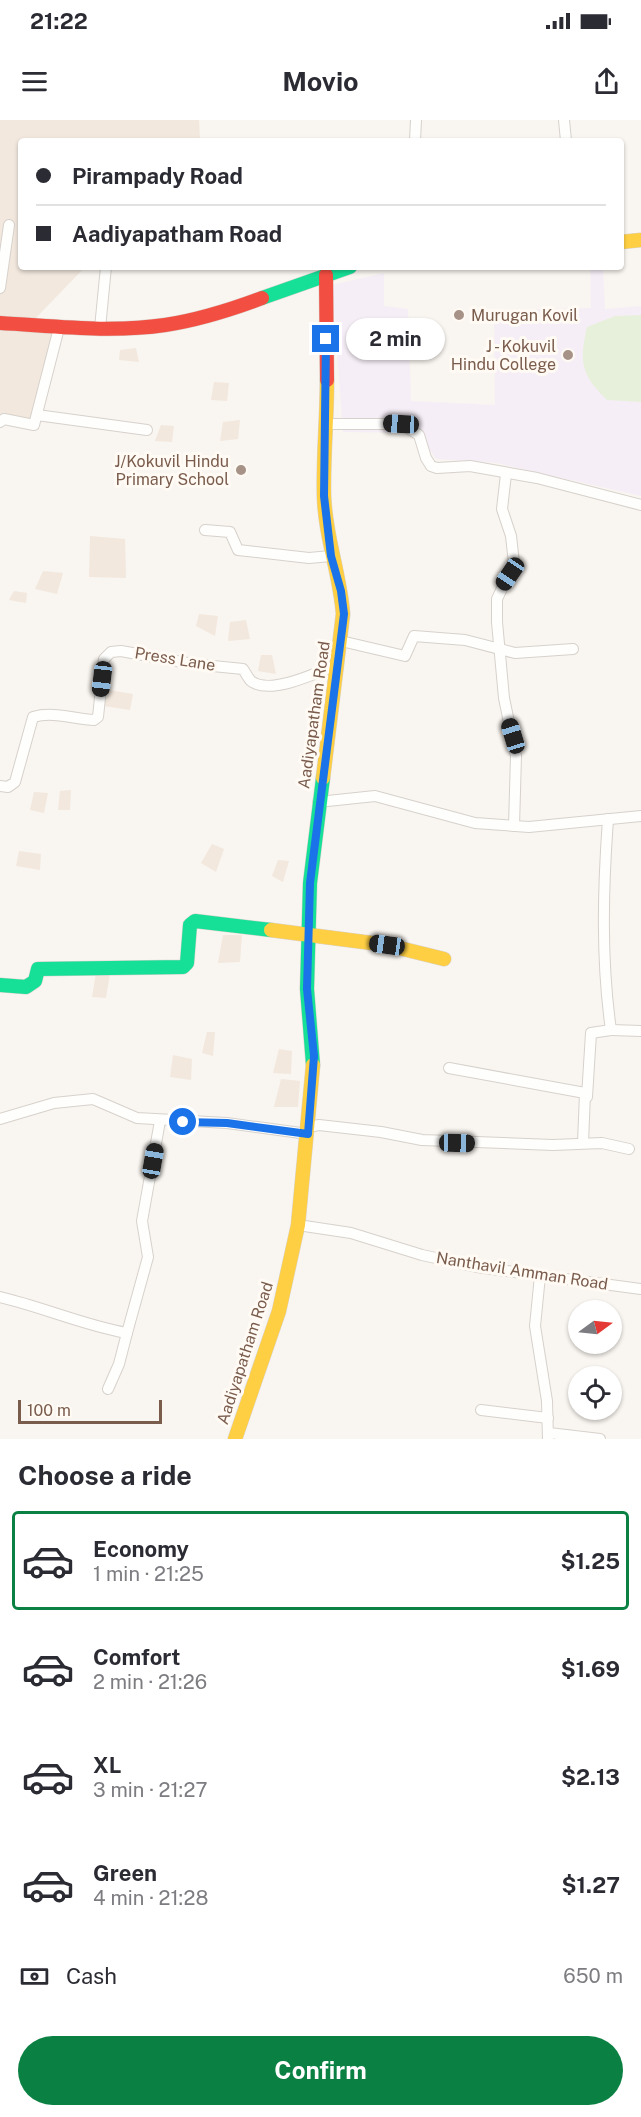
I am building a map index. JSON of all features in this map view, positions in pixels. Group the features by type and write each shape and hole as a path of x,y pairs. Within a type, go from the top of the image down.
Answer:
{"street":[{"path":"415,138 417,120"},
{"path":"564,120 566,138"},
{"path":"0,288 9,225"},
{"path":"624,242 641,240"},
{"path":"100,328 106,270"},
{"path":"0,322 59,328 130,328 186,322 341,270"},
{"name":"Aadiyapatham Road","path":"235,1439 279,1311 298,1225 314,1056 307,989 307,934 318,802 344,614 341,591 331,556 324,496 327,424 326,275"},
{"path":"0,422 4,419 34,425 59,328"},
{"path":"37,415 147,429"},
{"path":"327,424 401,424 419,435 431,466 470,465 506,474 537,478 641,505"},
{"path":"506,474 502,509 512,536 514,563 497,599 504,698 516,756 514,826"},
{"path":"205,530 230,532 238,550 309,558 331,556"},
{"path":"341,641 405,656 414,636 465,640 515,653 573,650"},
{"name":"Press Lane","path":"0,786 8,787 15,782 33,717 44,713 94,720 98,717 104,659 111,652 121,651 193,664 243,669 252,681 265,686 291,682 338,664"},
{"path":"318,802 375,796 475,823 514,826 641,816"},
{"path":"608,819 605,865 605,958 611,1030"},
{"path":"0,985 26,987 35,981 38,969 183,967 187,963 190,925 195,921 387,945 444,959"},
{"path":"583,1143 591,1033 611,1030 641,1031"},
{"path":"449,1068 581,1091 587,1097"},
{"path":"0,1119 54,1103 93,1099 137,1118 160,1121 227,1123 308,1131 319,1125 457,1143 602,1143 629,1149"},
{"path":"108,1389 119,1364 148,1257 142,1221 160,1121"},
{"name":"Nanthavil Amman Road","path":"298,1225 351,1233 422,1255 477,1267 641,1289"},
{"path":"540,1276 535,1326 548,1418 548,1436 600,1439"},
{"path":"0,1297 45,1309 92,1327 127,1333"},
{"path":"481,1410 548,1418"}],"shaded area":[{"path":"0,120 199,120 200,138 18,138 18,270 82,270 30,324 59,328 34,425 0,422"},
{"name":"J - Kokuvil Hindu College","path":"590,270 603,270 605,309 641,306 641,496 496,463 436,459 418,433 343,432 332,285 384,273 384,306 408,309 411,401 495,405 494,310 591,308"},
{"path":"136,348 139,362 119,360 120,350"},
{"path":"214,382 229,383 227,401 211,400"},
{"path":"240,420 238,439 220,441 223,422"},
{"path":"161,425 174,426 172,442 155,441"},
{"path":"90,536 125,539 126,578 89,577"},
{"path":"43,571 63,573 57,594 35,589"},
{"path":"14,591 27,593 26,603 9,600"},
{"path":"199,614 218,616 215,636 196,626"},
{"path":"246,620 250,639 228,641 230,622"},
{"path":"261,655 272,655 276,674 258,671"},
{"path":"109,690 133,694 130,710 104,706"},
{"path":"71,790 70,810 58,810 60,791"},
{"path":"34,792 48,793 44,813 30,810"},
{"path":"212,844 224,849 216,872 201,863"},
{"path":"19,851 41,854 40,870 16,866"},
{"path":"278,860 289,861 283,882 272,876"},
{"path":"223,935 242,935 240,962 218,963"},
{"path":"96,973 110,973 106,998 92,997"},
{"path":"207,1032 215,1032 213,1056 202,1053"},
{"path":"279,1049 292,1051 291,1074 273,1073"},
{"path":"173,1055 192,1059 191,1080 170,1077"},
{"path":"281,1079 300,1081 298,1107 274,1107"}],"green space":[{"path":"641,315 641,402 607,400 592,383 584,367 583,350 587,327 615,316"}],"traffic: fast":[{"path":"262,298 341,270"},
{"path":"313,1065 307,989 310,883 323,778"},
{"path":"0,985 26,987 35,981 38,969 183,967 187,963 190,925 195,921 271,930"}],"traffic: slow":[{"path":"624,242 641,240"},
{"path":"323,778 343,614 325,511 327,380"},
{"path":"271,930 387,945 444,959"},
{"path":"235,1439 279,1311 298,1225 313,1065"}],"traffic: jam":[{"path":"326,275 327,380"},
{"path":"0,323 82,328 144,327 202,317 262,298"}],"place":[{"name":"Murugan Kovil","path":"459,315"},
{"name":"J - Kokuvil Hindu College","path":"568,355"},
{"name":"J/Kokuvil Hindu Primary School","path":"241,470"}],"route":[{"path":"183,1122 227,1123 308,1134 314,1056 307,989 310,883 318,802 344,614 341,591 331,556 324,496 327,424 326,339"}]}
